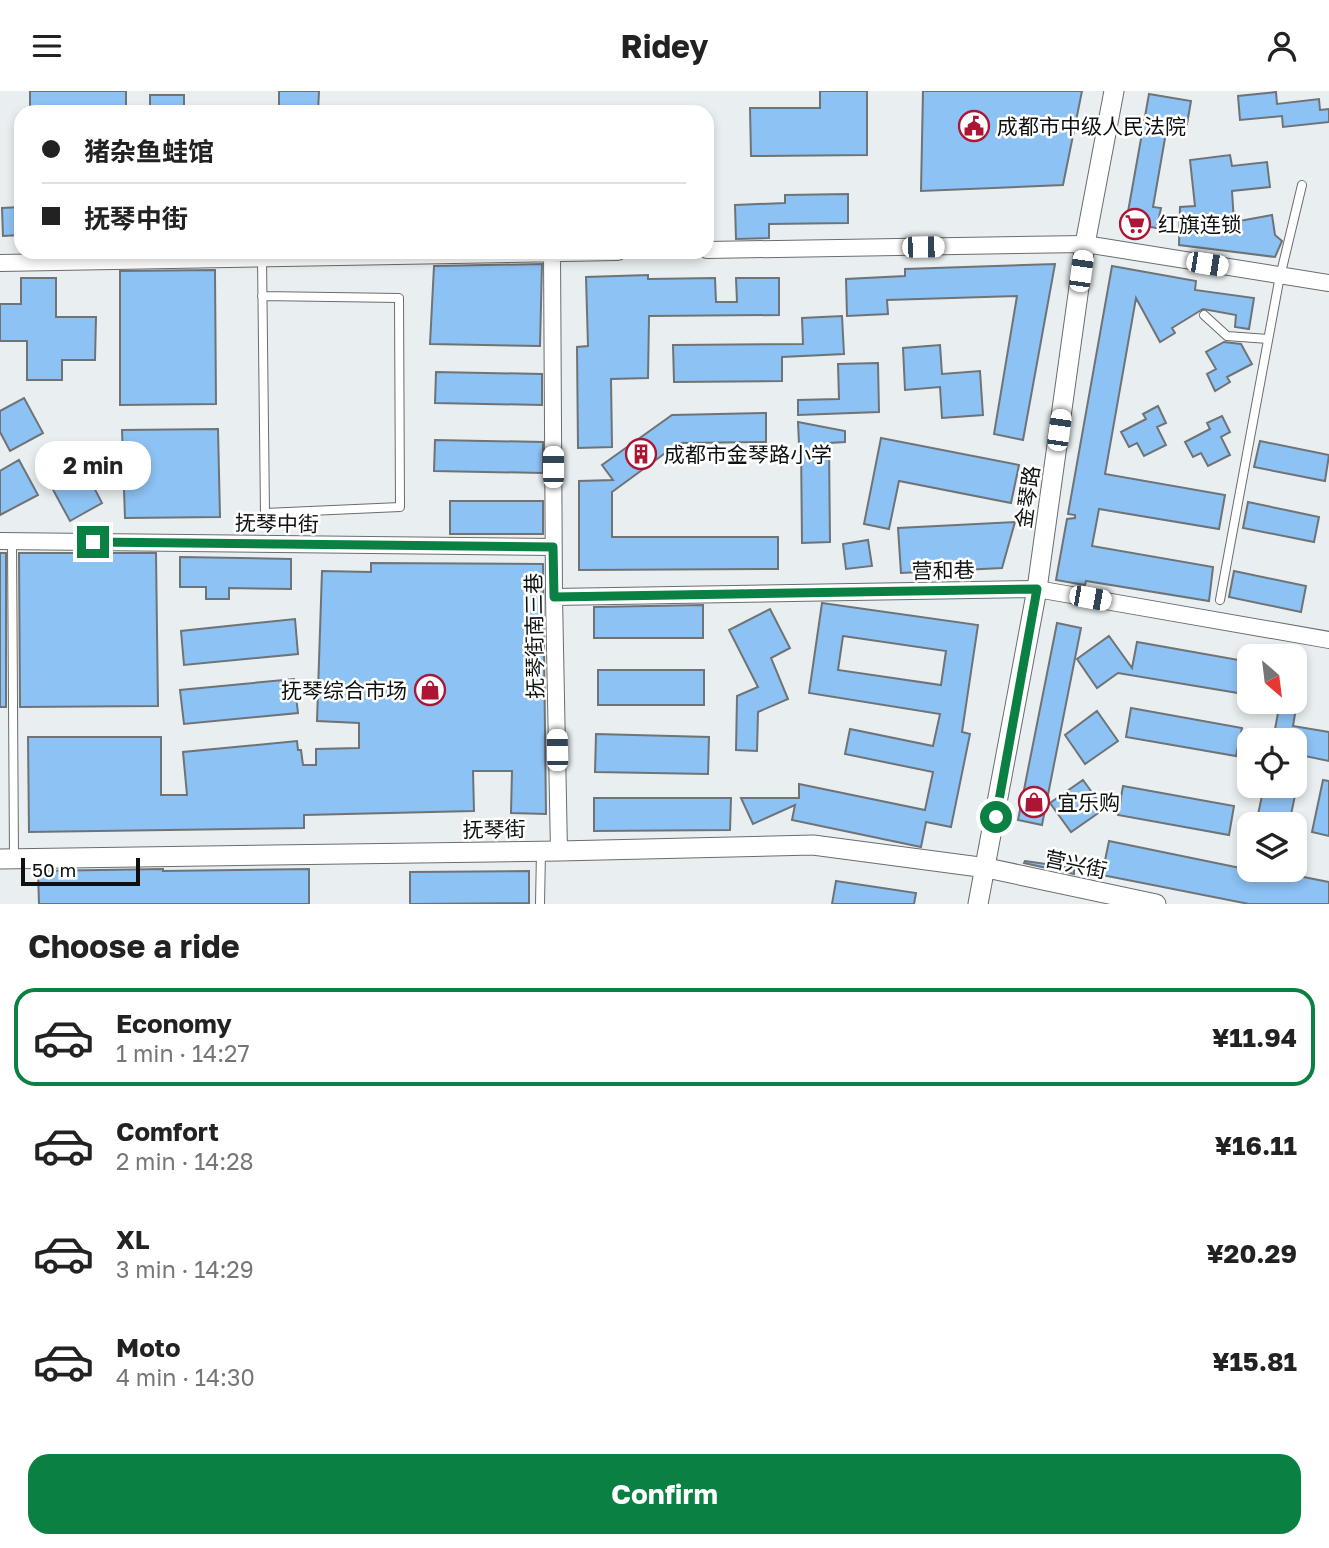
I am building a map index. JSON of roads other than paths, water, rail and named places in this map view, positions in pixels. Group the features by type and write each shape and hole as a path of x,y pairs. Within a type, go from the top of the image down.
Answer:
{"street":[{"name":"金琴路","path":"978,904 987,868 1037,589 1084,244 1114,91"},
{"path":"714,250 1084,244 1329,283"},
{"path":"0,263 210,259"},
{"name":"抚琴街南三巷","path":"550,851 554,597 552,259"},
{"name":"抚琴中街","path":"6,541 553,547"},
{"name":"营和巷","path":"554,597 1037,589 1329,640"},
{"name":"抚琴街","path":"7,859 813,845 987,868"},
{"name":"营兴街","path":"987,868 1156,904"}],"lane":[{"path":"1220,600 1280,275 1302,185"},
{"path":"262,259 262,296 265,513 400,507 399,297 262,296"},
{"path":"1204,315 1227,336 1268,339"},
{"path":"6,541 7,859"},
{"path":"540,904 550,851"}],"place":[{"name":"成都市中级人民法院","path":"974,126"},
{"name":"红旗连锁","path":"1135,224"},
{"name":"成都市金琴路小学","path":"641,454"},
{"name":"抚琴综合市场","path":"430,690"},
{"name":"宜乐购","path":"1034,802"}]}
